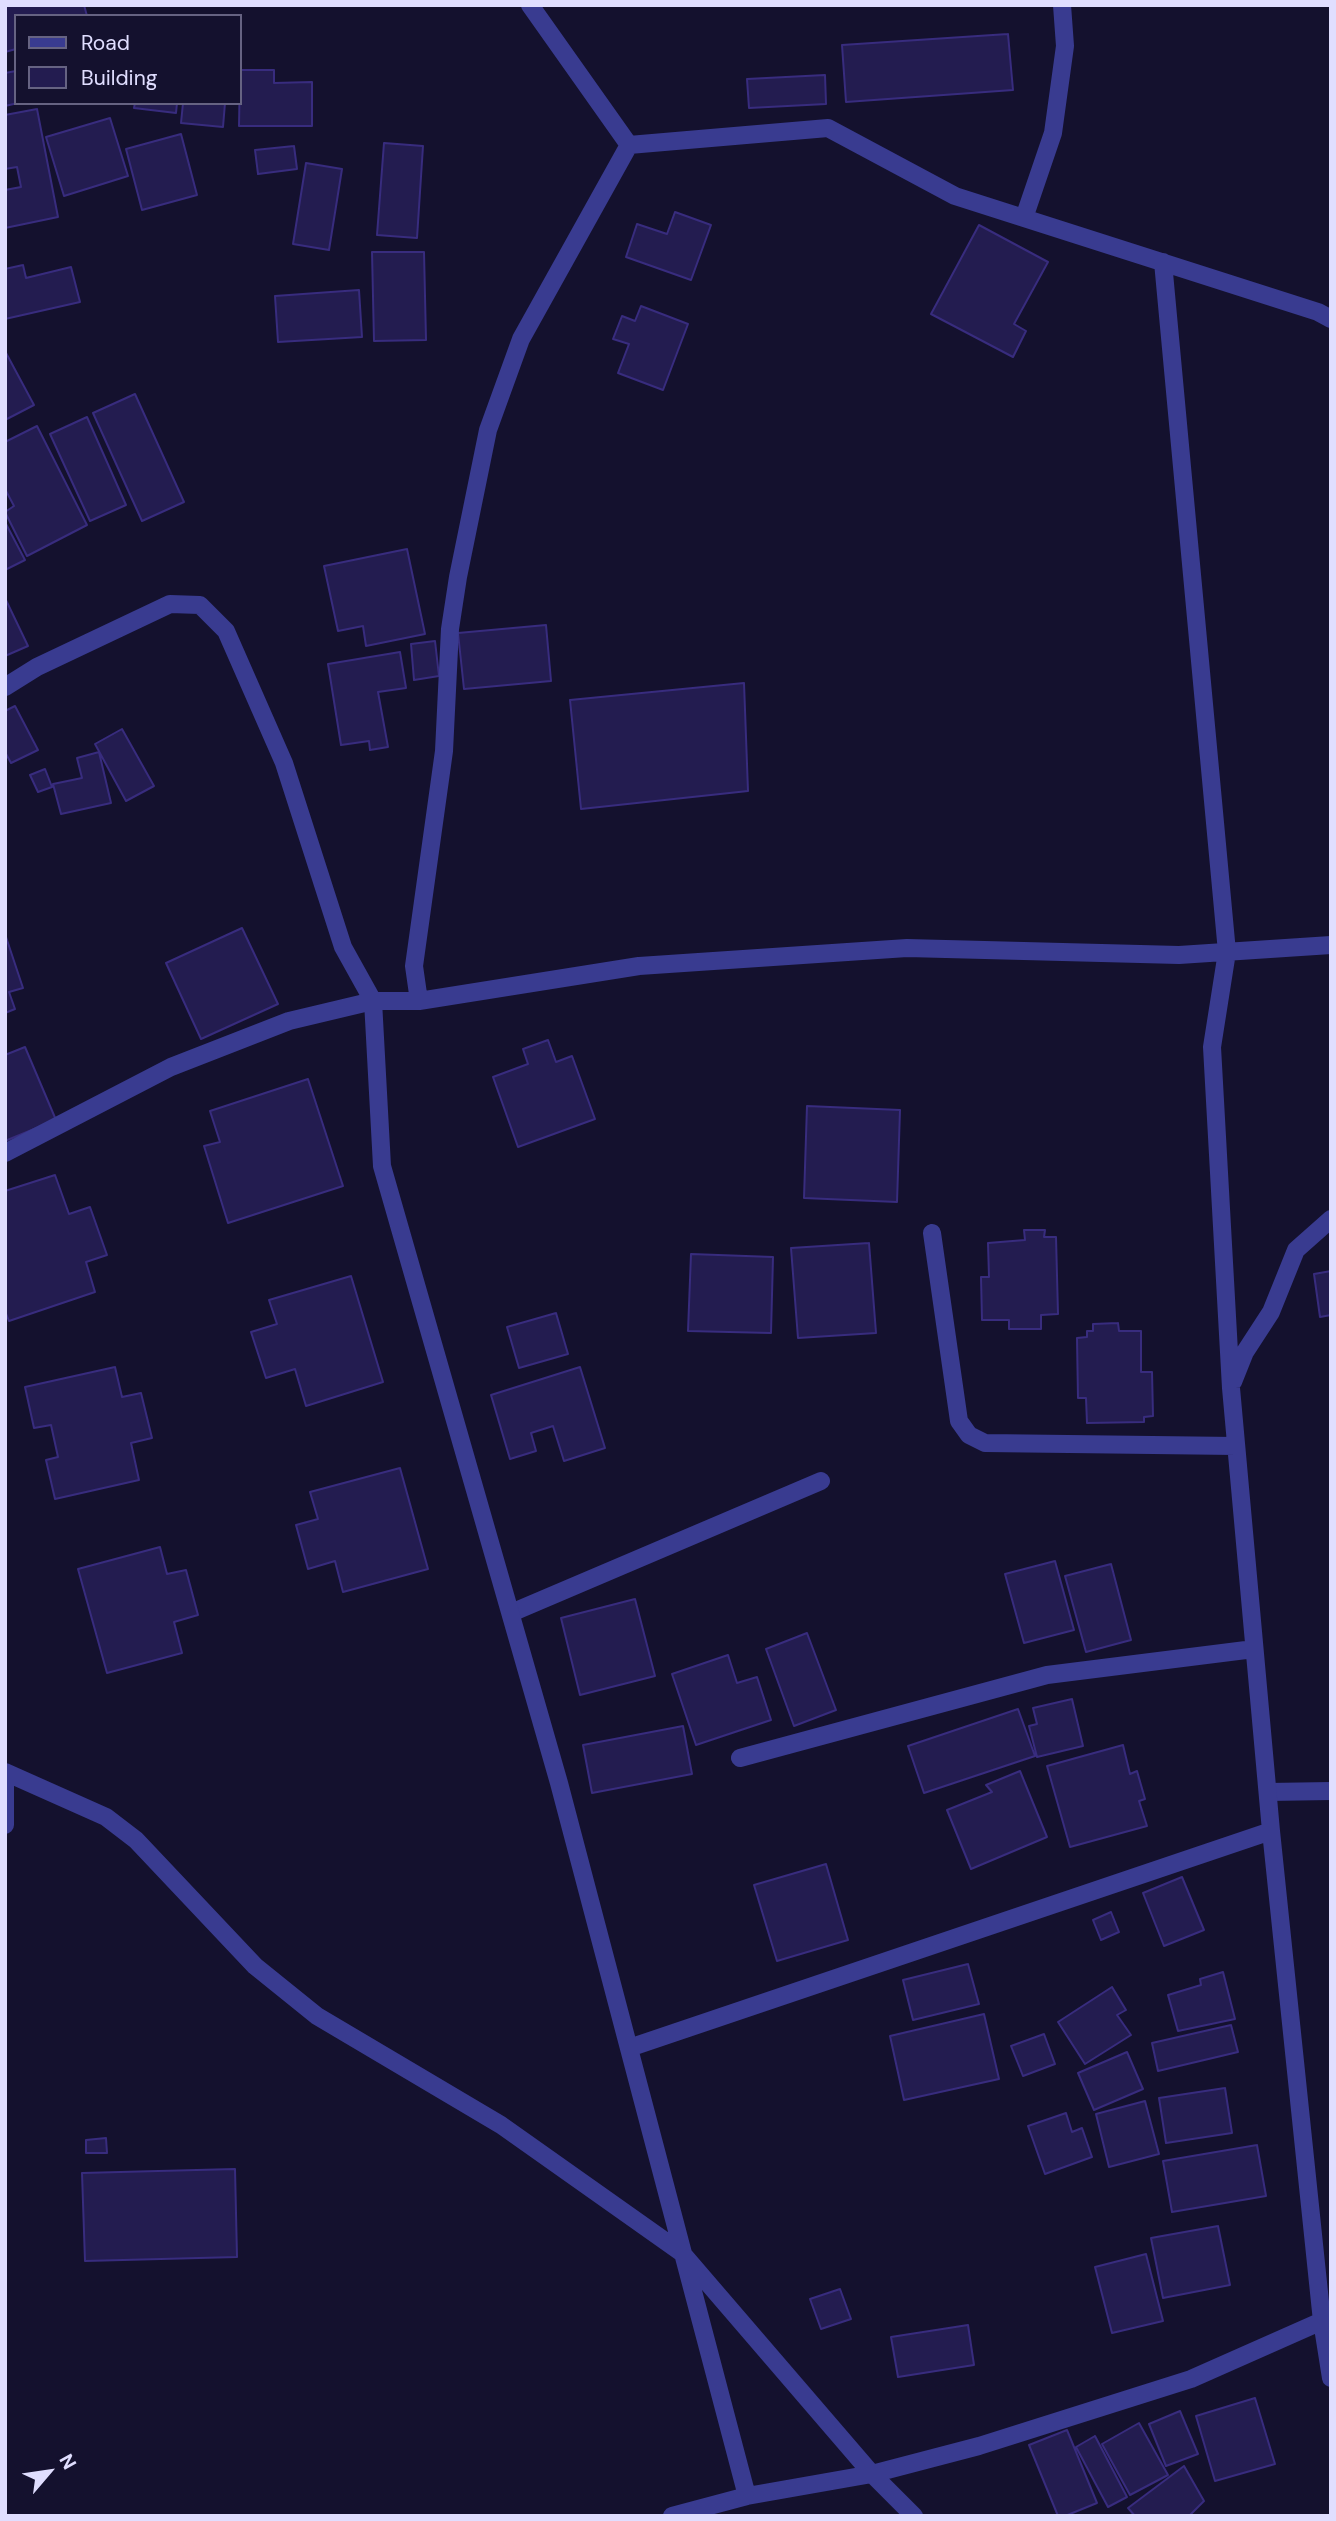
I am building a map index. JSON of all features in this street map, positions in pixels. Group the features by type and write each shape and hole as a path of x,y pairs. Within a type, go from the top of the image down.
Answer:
{"street":[{"path":"530,5 629,145"},
{"path":"1024,218 1053,133 1065,46 1062,5"},
{"path":"629,145 828,128 955,196 1318,312 1331,319"},
{"path":"419,1001 414,966 444,751 450,629 488,430 521,339 629,145"},
{"path":"1163,262 1227,952 1212,1047 1231,1388 1271,1831 1331,2378"},
{"path":"5,687 37,667 170,604 200,605 226,631 284,763 343,947 373,1001 382,1166 511,1614 747,2496"},
{"path":"5,1153 171,1067 289,1021 373,1001 419,1001 639,966 907,948 1179,955 1331,945"},
{"path":"1231,1388 1245,1352 1271,1312 1296,1250 1331,1219"},
{"path":"932,1233 959,1421 969,1435 985,1443 1236,1446"},
{"path":"511,1614 821,1481"},
{"path":"740,1758 1047,1675 1254,1648"},
{"path":"5,1825 5,1772 106,1817 136,1840 255,1966 317,2016 501,2125 682,2253 872,2474 914,2516"},
{"path":"1268,1792 1331,1791"},
{"path":"629,2048 1271,1831"},
{"path":"672,2516 747,2496 872,2474 979,2446 1191,2379 1326,2320"}],"building":[{"path":"5,5 84,5 86,14 14,14 14,50 5,52"},
{"path":"1008,34 1013,90 846,102 842,45"},
{"path":"242,70 274,70 274,83 312,82 312,126 239,126"},
{"path":"14,71 14,104 5,106 5,73"},
{"path":"825,75 826,104 749,108 747,79"},
{"path":"135,105 177,105 176,113 134,108"},
{"path":"183,105 225,105 223,127 181,123"},
{"path":"37,109 58,217 5,228 5,190 21,187 17,167 5,169 5,115"},
{"path":"110,118 128,176 64,196 46,137"},
{"path":"181,134 197,195 142,210 126,149"},
{"path":"384,143 423,146 417,238 377,235"},
{"path":"294,146 297,169 258,174 255,150"},
{"path":"306,163 342,169 329,250 293,244"},
{"path":"675,212 711,225 691,280 626,257 637,224 667,234"},
{"path":"979,225 1048,262 1014,324 1026,331 1013,357 931,314"},
{"path":"372,252 424,252 426,340 374,341"},
{"path":"23,265 26,278 71,267 80,302 5,319 5,269"},
{"path":"359,290 362,337 278,342 275,296"},
{"path":"641,306 688,324 663,390 618,373 629,344 613,339 622,316 635,321"},
{"path":"5,351 34,405 5,420"},
{"path":"135,394 184,502 142,521 93,413"},
{"path":"87,417 126,505 90,521 50,434"},
{"path":"37,426 87,525 27,556 5,512 14,506 5,489 5,442"},
{"path":"5,522 25,560 5,570"},
{"path":"407,549 425,634 366,646 363,626 338,631 324,566"},
{"path":"5,598 28,646 5,656"},
{"path":"546,625 551,681 464,689 458,633"},
{"path":"435,641 439,676 414,680 411,644"},
{"path":"400,652 406,688 378,692 388,747 370,750 369,741 341,745 328,664"},
{"path":"744,683 748,791 581,809 570,700"},
{"path":"15,706 38,750 11,763 5,752 5,711"},
{"path":"122,729 154,786 126,801 95,744"},
{"path":"99,752 111,803 61,814 53,784 82,778 77,758"},
{"path":"45,769 52,787 38,792 30,775"},
{"path":"242,928 278,1004 201,1039 166,963"},
{"path":"5,934 23,988 9,992 15,1009 5,1013"},
{"path":"548,1040 556,1062 572,1056 595,1119 518,1147 493,1077 528,1064 523,1049"},
{"path":"25,1047 56,1120 5,1141 5,1055"},
{"path":"308,1079 343,1186 228,1223 204,1146 220,1142 210,1111"},
{"path":"807,1106 900,1110 897,1202 804,1198"},
{"path":"55,1175 69,1214 90,1207 107,1255 86,1262 95,1292 9,1321 5,1311 5,1191"},
{"path":"1024,1230 1045,1230 1044,1237 1056,1237 1058,1314 1041,1315 1041,1329 1009,1329 1009,1320 982,1320 981,1277 989,1277 988,1243 1025,1240"},
{"path":"869,1243 876,1333 798,1338 791,1248"},
{"path":"691,1254 773,1257 771,1333 688,1331"},
{"path":"1331,1271 1331,1315 1320,1317 1314,1274"},
{"path":"351,1276 383,1382 306,1406 295,1369 266,1378 251,1332 277,1324 269,1300"},
{"path":"556,1313 568,1354 519,1368 507,1327"},
{"path":"1118,1323 1119,1331 1141,1331 1141,1372 1152,1372 1153,1416 1144,1417 1144,1422 1087,1423 1086,1398 1078,1398 1077,1338 1087,1337 1087,1331 1093,1331 1093,1324"},
{"path":"115,1367 122,1397 141,1393 152,1438 131,1443 139,1480 55,1499 46,1460 58,1457 51,1425 34,1428 25,1387"},
{"path":"580,1367 605,1448 564,1461 553,1426 531,1433 536,1451 510,1459 491,1395"},
{"path":"400,1468 428,1569 343,1592 335,1561 308,1569 296,1525 318,1519 310,1492"},
{"path":"160,1547 167,1574 186,1570 198,1615 174,1622 182,1653 107,1673 78,1569"},
{"path":"1055,1561 1074,1630 1024,1643 1005,1574"},
{"path":"1111,1564 1131,1640 1086,1652 1065,1576"},
{"path":"635,1599 655,1676 580,1695 561,1618"},
{"path":"807,1633 836,1710 794,1726 766,1649"},
{"path":"728,1655 737,1683 757,1677 771,1720 696,1745 672,1674"},
{"path":"1072,1699 1083,1746 1037,1757 1029,1726 1037,1724 1033,1708"},
{"path":"1018,1709 1035,1756 924,1793 908,1746"},
{"path":"683,1726 692,1774 592,1793 583,1745"},
{"path":"1123,1745 1130,1774 1137,1771 1145,1799 1139,1801 1147,1826 1070,1847 1047,1766"},
{"path":"1020,1771 1047,1837 971,1869 947,1810 992,1792 986,1785"},
{"path":"826,1864 848,1940 777,1961 754,1885"},
{"path":"1182,1877 1204,1930 1164,1946 1143,1893"},
{"path":"1111,1912 1119,1932 1101,1940 1093,1920"},
{"path":"968,1964 979,2004 913,2020 903,1980"},
{"path":"1223,1972 1235,2019 1178,2031 1168,1995 1201,1985 1200,1979"},
{"path":"1112,1987 1126,2010 1117,2015 1131,2035 1085,2064 1058,2022"},
{"path":"984,2014 999,2079 904,2100 890,2036"},
{"path":"1231,2025 1238,2052 1158,2071 1152,2043"},
{"path":"1044,2034 1055,2064 1023,2076 1011,2046"},
{"path":"1127,2052 1143,2089 1094,2110 1078,2073"},
{"path":"1225,2088 1232,2133 1166,2143 1159,2098"},
{"path":"1145,2101 1159,2154 1109,2167 1096,2114"},
{"path":"1066,2113 1072,2132 1082,2128 1092,2157 1045,2174 1028,2126"},
{"path":"106,2138 107,2153 86,2153 86,2140"},
{"path":"1257,2145 1266,2196 1172,2212 1163,2161"},
{"path":"235,2169 237,2257 85,2261 82,2173"},
{"path":"1218,2226 1230,2285 1163,2298 1151,2238"},
{"path":"1146,2254 1163,2321 1112,2333 1095,2267"},
{"path":"840,2289 851,2319 821,2329 810,2299"},
{"path":"968,2325 974,2365 898,2377 891,2337"},
{"path":"1255,2398 1275,2464 1215,2481 1196,2416"},
{"path":"1180,2411 1198,2454 1166,2466 1149,2424"},
{"path":"1139,2423 1168,2475 1130,2495 1102,2444"},
{"path":"1067,2430 1097,2503 1065,2516 1058,2516 1029,2445"},
{"path":"1095,2436 1127,2497 1108,2507 1076,2447"},
{"path":"1184,2466 1204,2501 1189,2516 1135,2516 1128,2508"}]}
